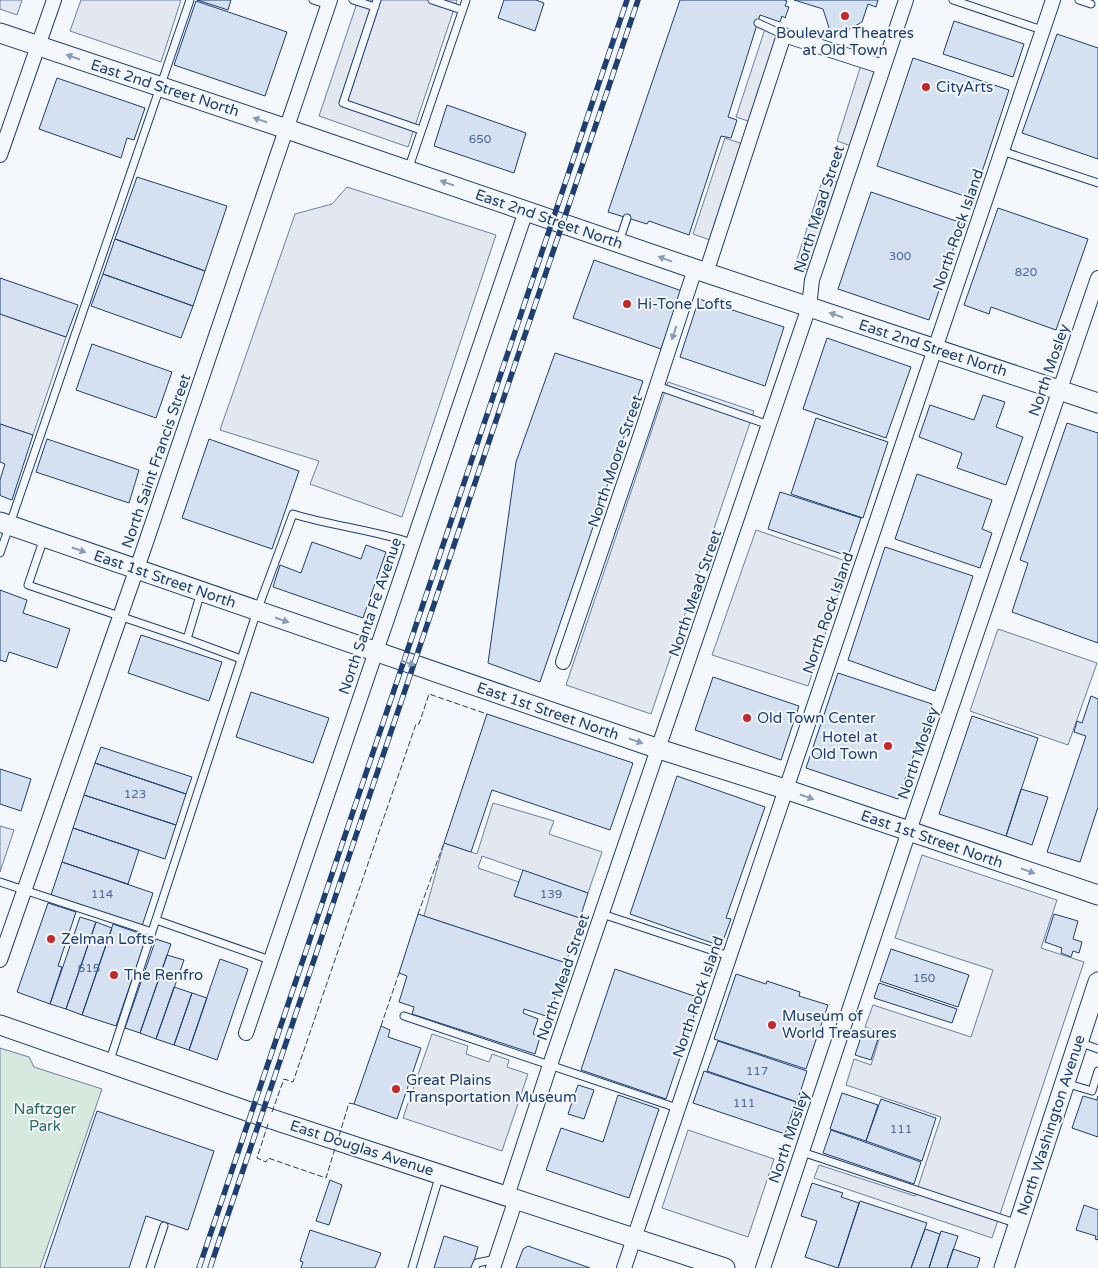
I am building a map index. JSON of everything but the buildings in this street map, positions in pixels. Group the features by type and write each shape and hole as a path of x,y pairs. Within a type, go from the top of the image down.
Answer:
{"street":[{"path":"0,155 54,0"},
{"name":"North Mead Street","path":"494,1263 550,1065 810,307 812,280 906,0"},
{"name":"North Rock Island","path":"624,1268 1053,0"},
{"name":"North Saint Francis Street","path":"0,960 137,570 329,3"},
{"name":"East 2nd Street North","path":"0,33 408,170 700,271 1098,403"},
{"path":"784,35 883,67"},
{"name":"North Moore Street","path":"563,662 657,386 784,35"},
{"name":"North Santa Fe Avenue","path":"246,1033 526,211"},
{"name":"North Mosley","path":"762,1268 1059,390 1094,303 1098,278"},
{"name":"East 1st Street North","path":"5,524 659,749 785,789 1098,894"},
{"name":"North Washington Avenue","path":"1004,1268 1098,982"},
{"name":"East Douglas Avenue","path":"0,1025 244,1110 725,1268"}],"lane":[{"path":"0,553 5,524 190,0"},
{"path":"313,0 329,3"},
{"path":"353,0 376,4 342,103 421,130"},
{"path":"432,0 462,10"},
{"path":"408,170 466,0"},
{"path":"953,0 1042,30"},
{"path":"1079,0 1091,4"},
{"path":"758,23 784,35"},
{"path":"1002,151 1098,183"},
{"path":"619,243 627,218"},
{"path":"657,386 769,425"},
{"path":"108,1063 257,611 293,514 322,523 391,536 412,543"},
{"path":"44,538 28,585 241,659"},
{"path":"187,640 201,592"},
{"path":"0,882 152,932"},
{"path":"602,914 729,956"},
{"path":"156,920 270,960"},
{"path":"404,1016 677,1108"},
{"path":"1078,1042 1098,1048"},
{"path":"1065,1082 1092,1091 1098,1071"},
{"path":"802,1152 1018,1224"},
{"path":"412,1268 440,1174"},
{"path":"150,1268 164,1226"},
{"path":"475,1268 477,1263 494,1263"}],"green space":[{"name":"Naftzger Park","path":"0,1048 29,1057 34,1067 102,1089 40,1268 0,1268"}],"shaded area":[{"path":"0,0 22,0 17,15 0,9"},
{"path":"81,0 181,0 161,62 70,31"},
{"path":"358,0 457,0 408,147 319,116"},
{"path":"765,29 780,34 751,122 736,117"},
{"path":"861,65 876,70 851,146 837,141"},
{"path":"725,138 743,144 710,240 693,234"},
{"path":"823,178 837,182 809,270 795,266"},
{"path":"347,187 496,235 402,517 310,484 319,461 220,430 295,214 332,204"},
{"path":"0,314 66,337 33,435 0,424"},
{"path":"668,382 754,411 651,714 566,685"},
{"path":"756,530 849,562 808,686 712,655"},
{"path":"998,629 1097,663 1068,745 970,711"},
{"path":"493,803 554,821 549,834 602,852 588,893 482,856 478,868 519,882 515,896 580,918 566,963 424,916 444,843 477,854"},
{"path":"0,826 14,830 0,872"},
{"path":"922,855 1057,900 1041,948 1084,962 992,1238 814,1178 819,1165 915,1196 941,1117 846,1085 854,1059 871,1065 881,1033 865,1027 873,1005 971,1037 993,970 895,938"},
{"path":"432,1034 468,1046 466,1054 489,1062 492,1054 509,1060 507,1067 528,1074 502,1151 403,1118"},
{"path":"688,1130 774,1159 748,1237 662,1208"}],"railway":[{"path":"199,1268 627,0"},
{"path":"210,1268 638,0"}],"fence":[{"path":"272,1112 284,1079 293,1082 416,724 419,724 429,694 487,714"},
{"path":"418,914 444,843"},
{"path":"381,1026 399,973"},
{"path":"339,1136 349,1103 354,1104"},
{"path":"268,1124 257,1158 266,1162 268,1158 326,1178 336,1145"}],"place":[{"name":"Boulevard Theatres at Old Town","path":"845,16"},
{"name":"CityArts","path":"926,87"},
{"name":"Hi-Tone Lofts","path":"627,304"},
{"name":"Old Town Center","path":"747,718"},
{"name":"Hotel at Old Town","path":"888,746"},
{"name":"Zelman Lofts","path":"51,939"},
{"name":"The Renfro","path":"114,975"},
{"name":"Museum of World Treasures","path":"772,1025"},
{"name":"Great Plains Transportation Museum","path":"396,1089"}]}
